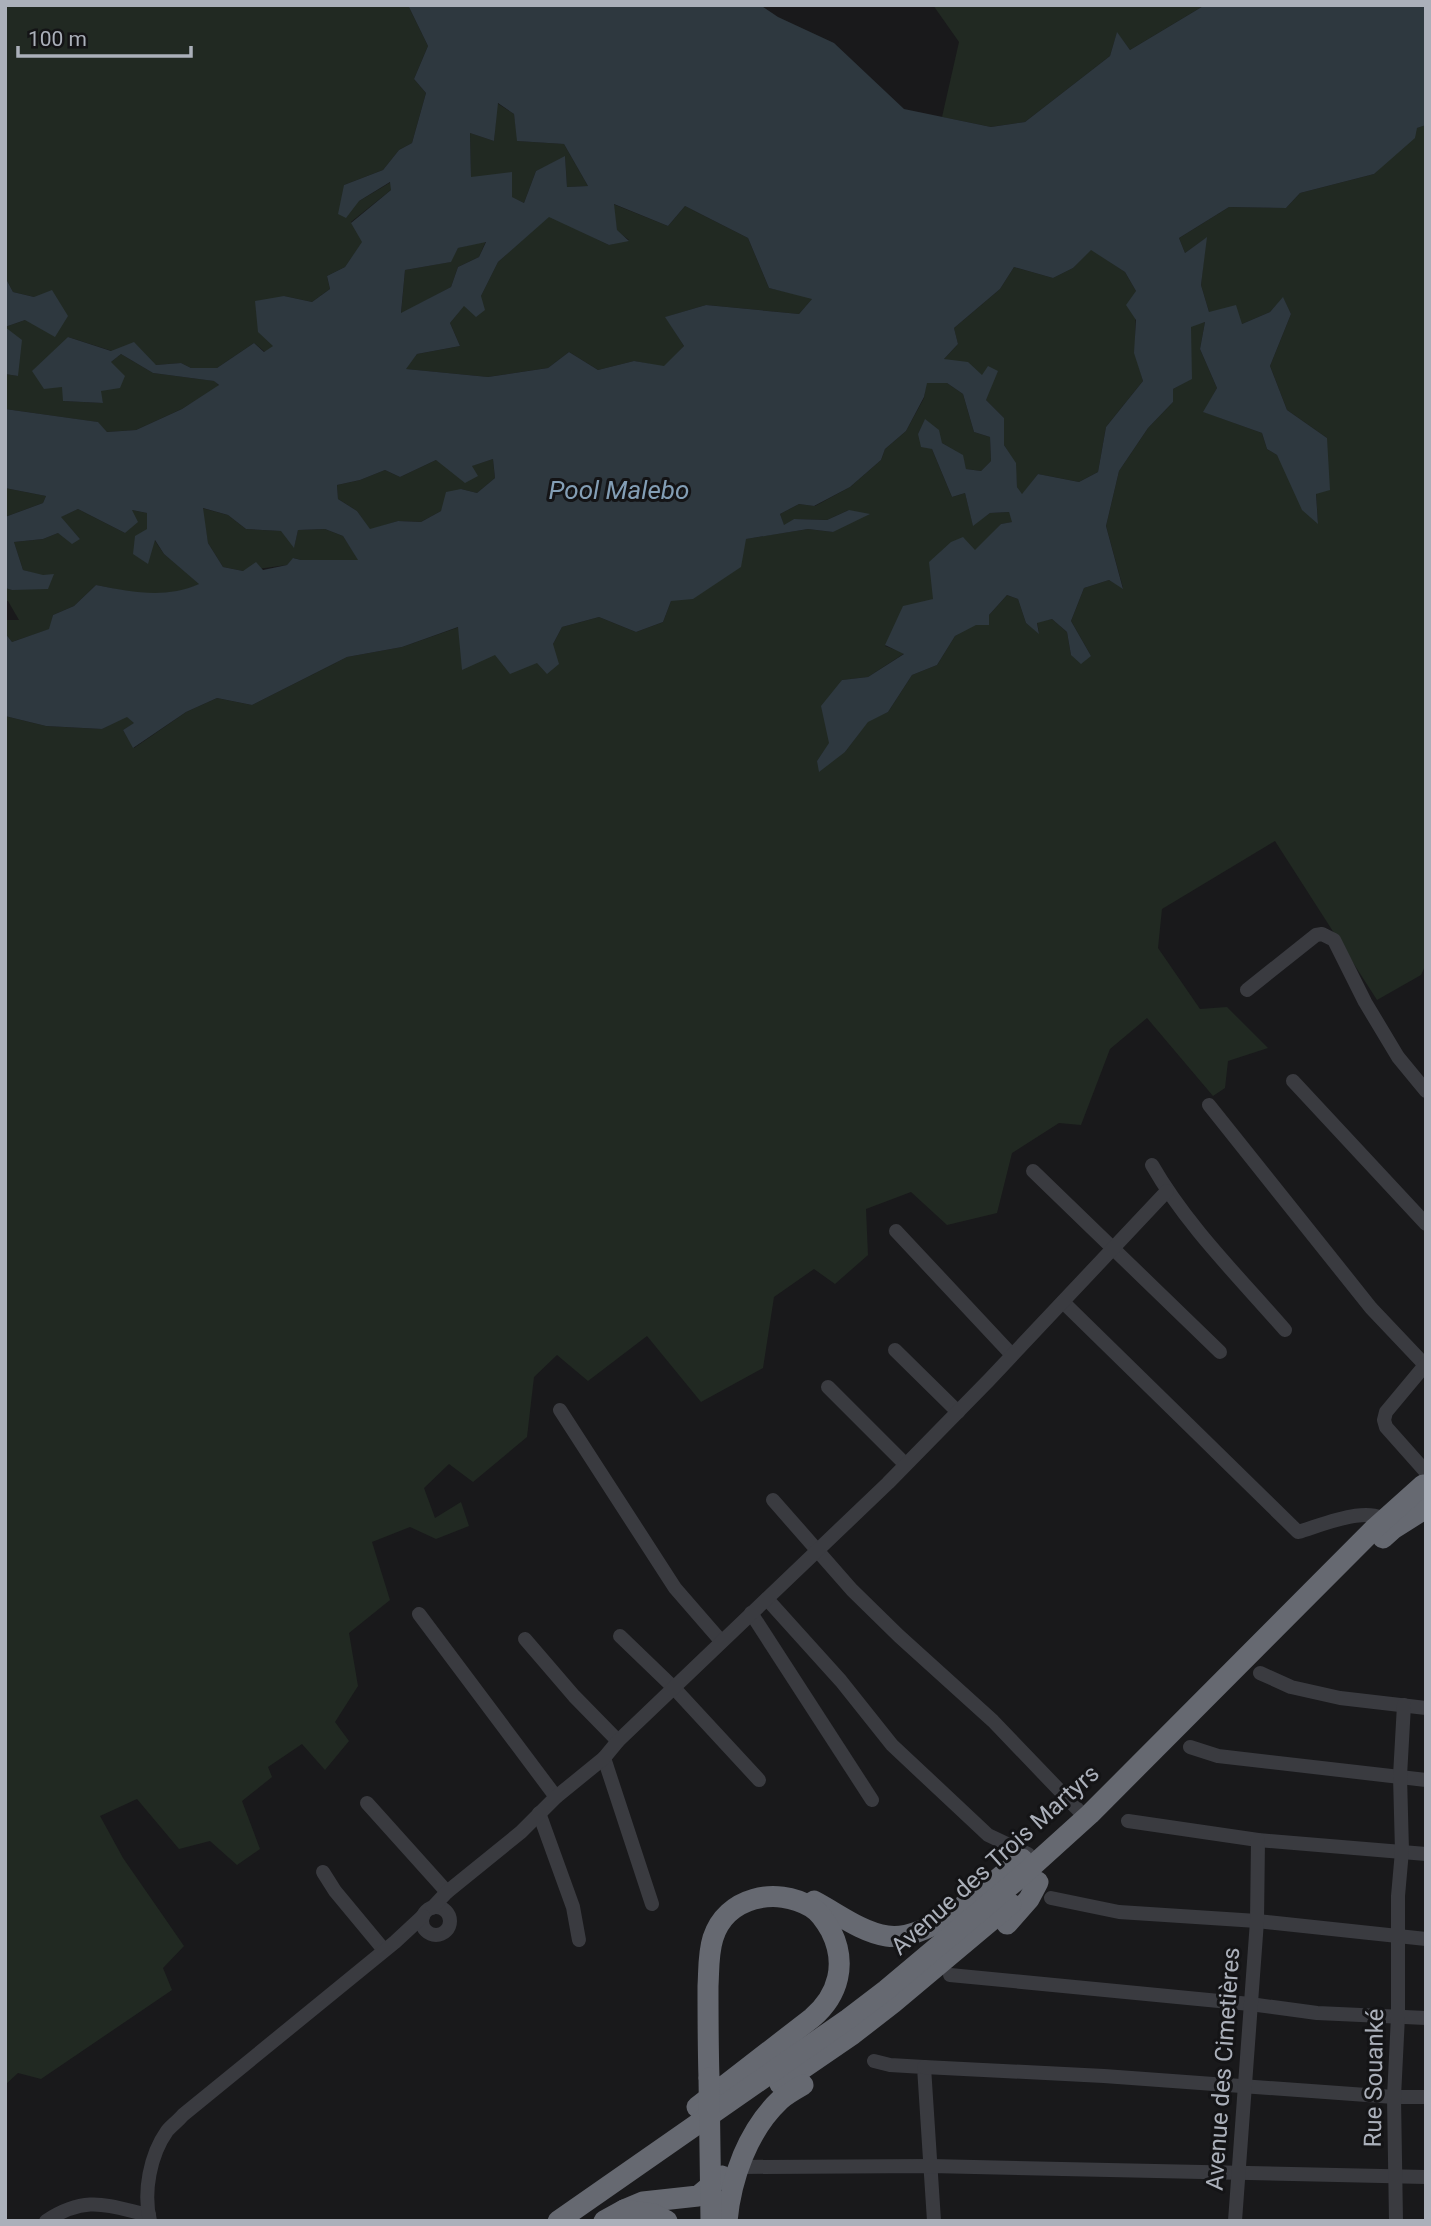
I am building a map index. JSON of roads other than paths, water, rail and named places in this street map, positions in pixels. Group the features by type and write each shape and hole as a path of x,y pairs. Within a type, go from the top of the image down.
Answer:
{"highway":[{"name":"Avenue des Trois Martyrs","path":"583,2221 853,2034 1044,1890 1389,1524 1425,1482"},
{"name":"Avenue des Trois Martyrs","path":"558,2221 886,1990 1017,1881 1389,1524 1426,1508"},
{"path":"702,2221 709,1951 719,1925 737,1906 757,1897 770,1895 788,1898 815,1905 877,1934 908,1936 937,1923 1028,1854 1088,1815"},
{"path":"727,2221 741,2161 767,2115 782,2098 858,2048 950,1975 1014,1917 1029,1899 1044,1890"},
{"path":"552,2221 587,2190 822,2010 836,1985 839,1952 815,1905"},
{"path":"705,2078 711,2221"},
{"path":"604,2221 643,2202 698,2196 741,2161"},
{"path":"624,2210 653,2214 667,2221"}],"street":[{"path":"1247,990 1316,935 1322,934 1334,940 1364,1002 1398,1057 1426,1091"},
{"path":"1293,1081 1426,1224"},
{"path":"1209,1105 1371,1308 1425,1365 1386,1412 1384,1420 1425,1482"},
{"path":"1152,1165 1183,1213 1285,1330"},
{"path":"1033,1171 1220,1352"},
{"path":"46,2221 84,2203 113,2207 149,2218 148,2180 155,2155 167,2131 427,1918 447,1892 521,1832 556,1797 604,1758 618,1741 767,1600 958,1412 1167,1191"},
{"path":"896,1231 1012,1355"},
{"path":"1063,1302 1298,1532 1353,1515 1371,1515 1389,1524"},
{"path":"895,1350 958,1412"},
{"path":"828,1387 905,1464"},
{"path":"560,1410 675,1588 722,1641"},
{"path":"773,1500 816,1550 899,1636 993,1721 1088,1815"},
{"path":"767,1600 841,1681 892,1745 988,1835 1028,1854"},
{"path":"751,1613 872,1800"},
{"path":"419,1614 556,1797"},
{"path":"620,1636 674,1688 758,1780"},
{"path":"525,1639 574,1696 618,1741"},
{"path":"1260,1673 1291,1687 1340,1699 1426,1708"},
{"name":"Rue Souanké","path":"1396,2221 1394,2097 1398,2016 1397,1936 1402,1852 1400,1776 1404,1705"},
{"path":"1190,1747 1218,1756 1426,1780"},
{"path":"604,1758 652,1904"},
{"path":"367,1803 447,1892"},
{"path":"539,1813 573,1907 579,1940"},
{"path":"1128,1821 1258,1840 1426,1854"},
{"path":"1044,1890 1119,1912 1257,1922 1258,1840"},
{"path":"323,1872 335,1891 390,1946"},
{"name":"Avenue des Cimetières","path":"1235,2221 1257,1922 1426,1939"},
{"path":"950,1975 1317,2013 1426,2018"},
{"path":"874,2061 890,2065 1426,2097"},
{"path":"924,2067 934,2221"},
{"path":"741,2161 1238,2175 1426,2177"}],"water":[{"name":"Pool Malebo","path":"408,5 760,5 778,17 834,43 904,109 991,127 1025,122 1110,56 1117,32 1130,50 1205,5 1426,5 1426,125 1417,128 1415,138 1374,174 1300,193 1286,208 1229,207 1179,238 1185,253 1207,237 1201,285 1209,312 1236,305 1242,324 1270,312 1283,297 1291,314 1270,366 1287,410 1327,438 1330,490 1316,494 1318,524 1302,510 1277,455 1267,449 1262,433 1203,412 1217,388 1200,349 1205,322 1191,327 1192,379 1173,389 1173,402 1148,428 1119,471 1106,526 1123,589 1109,580 1084,588 1071,621 1091,656 1081,664 1071,655 1067,632 1052,619 1037,623 1039,634 1026,623 1018,599 1007,595 989,615 989,625 976,625 955,636 937,665 912,675 888,712 868,722 845,752 819,772 817,761 829,743 821,706 842,680 868,677 904,654 885,645 903,606 933,599 929,562 951,542 963,537 975,550 1001,524 1012,522 1009,512 990,513 973,526 965,493 952,497 932,449 921,447 918,434 925,419 939,430 942,443 963,455 966,469 981,471 991,461 990,437 974,432 963,394 947,383 927,383 924,397 906,431 885,449 881,460 850,487 814,506 799,504 780,514 784,525 794,519 827,520 849,510 870,514 833,532 808,529 746,539 741,567 693,599 671,601 663,622 636,632 599,617 562,627 553,644 559,664 547,674 537,663 510,674 495,655 462,670 458,627 402,647 347,657 252,705 217,698 186,712 133,748 123,730 134,723 127,717 102,729 46,726 5,716 5,633 12,642 49,629 53,615 74,606 96,585 135,592 161,593 199,584 164,554 155,540 148,564 133,554 135,536 147,529 147,513 132,510 138,522 125,533 78,509 61,517 80,539 72,544 58,533 43,539 14,542 23,570 43,575 54,574 48,589 5,588 5,517 43,503 46,496 5,488 5,409 98,422 107,432 136,430 182,409 219,385 214,381 153,373 121,354 111,362 125,376 120,388 101,391 103,403 63,401 62,387 44,389 32,371 68,337 111,351 134,342 156,365 181,363 191,368 217,368 254,343 264,352 273,346 258,332 255,301 284,296 312,302 330,289 327,276 345,267 362,242 351,223 391,190 390,182 359,201 346,218 338,214 344,185 383,170 399,150 412,143 426,93 414,79 428,46","holes":["498,103 514,114 517,141 564,144 588,186 567,187 565,156 536,171 524,203 512,197 512,172 471,177 470,133 494,141","614,204 668,226 685,206 748,238 769,288 812,299 799,314 706,305 665,317 684,346 664,366 634,361 598,370 569,352 548,368 488,377 406,369 417,354 460,346 450,323 464,306 476,317 485,310 481,296 498,262 549,217 609,245 629,241 617,230","486,242 479,257 458,267 451,287 401,313 405,270 451,262 458,248","1091,250 1125,272 1136,291 1126,305 1136,320 1134,353 1143,381 1106,427 1098,472 1079,482 1038,474 1022,494 1017,487 1016,463 1004,445 1004,418 986,400 998,371 988,366 982,375 968,362 944,359 958,344 954,328 1000,289 1014,267 1053,278 1073,268","493,459 495,478 477,493 461,489 446,492 441,511 421,522 398,521 370,529 357,511 338,499 337,485 385,470 400,477 436,460 465,483 478,476 472,466","203,508 228,515 246,529 281,531 294,548 298,530 325,529 343,536 358,560 293,558 287,565 263,570 256,562 243,571 223,567 208,543"]},
{"path":"5,277 13,292 34,297 52,290 68,316 55,337 25,320 5,327"},
{"path":"5,327 22,340 18,376 5,374"}]}
